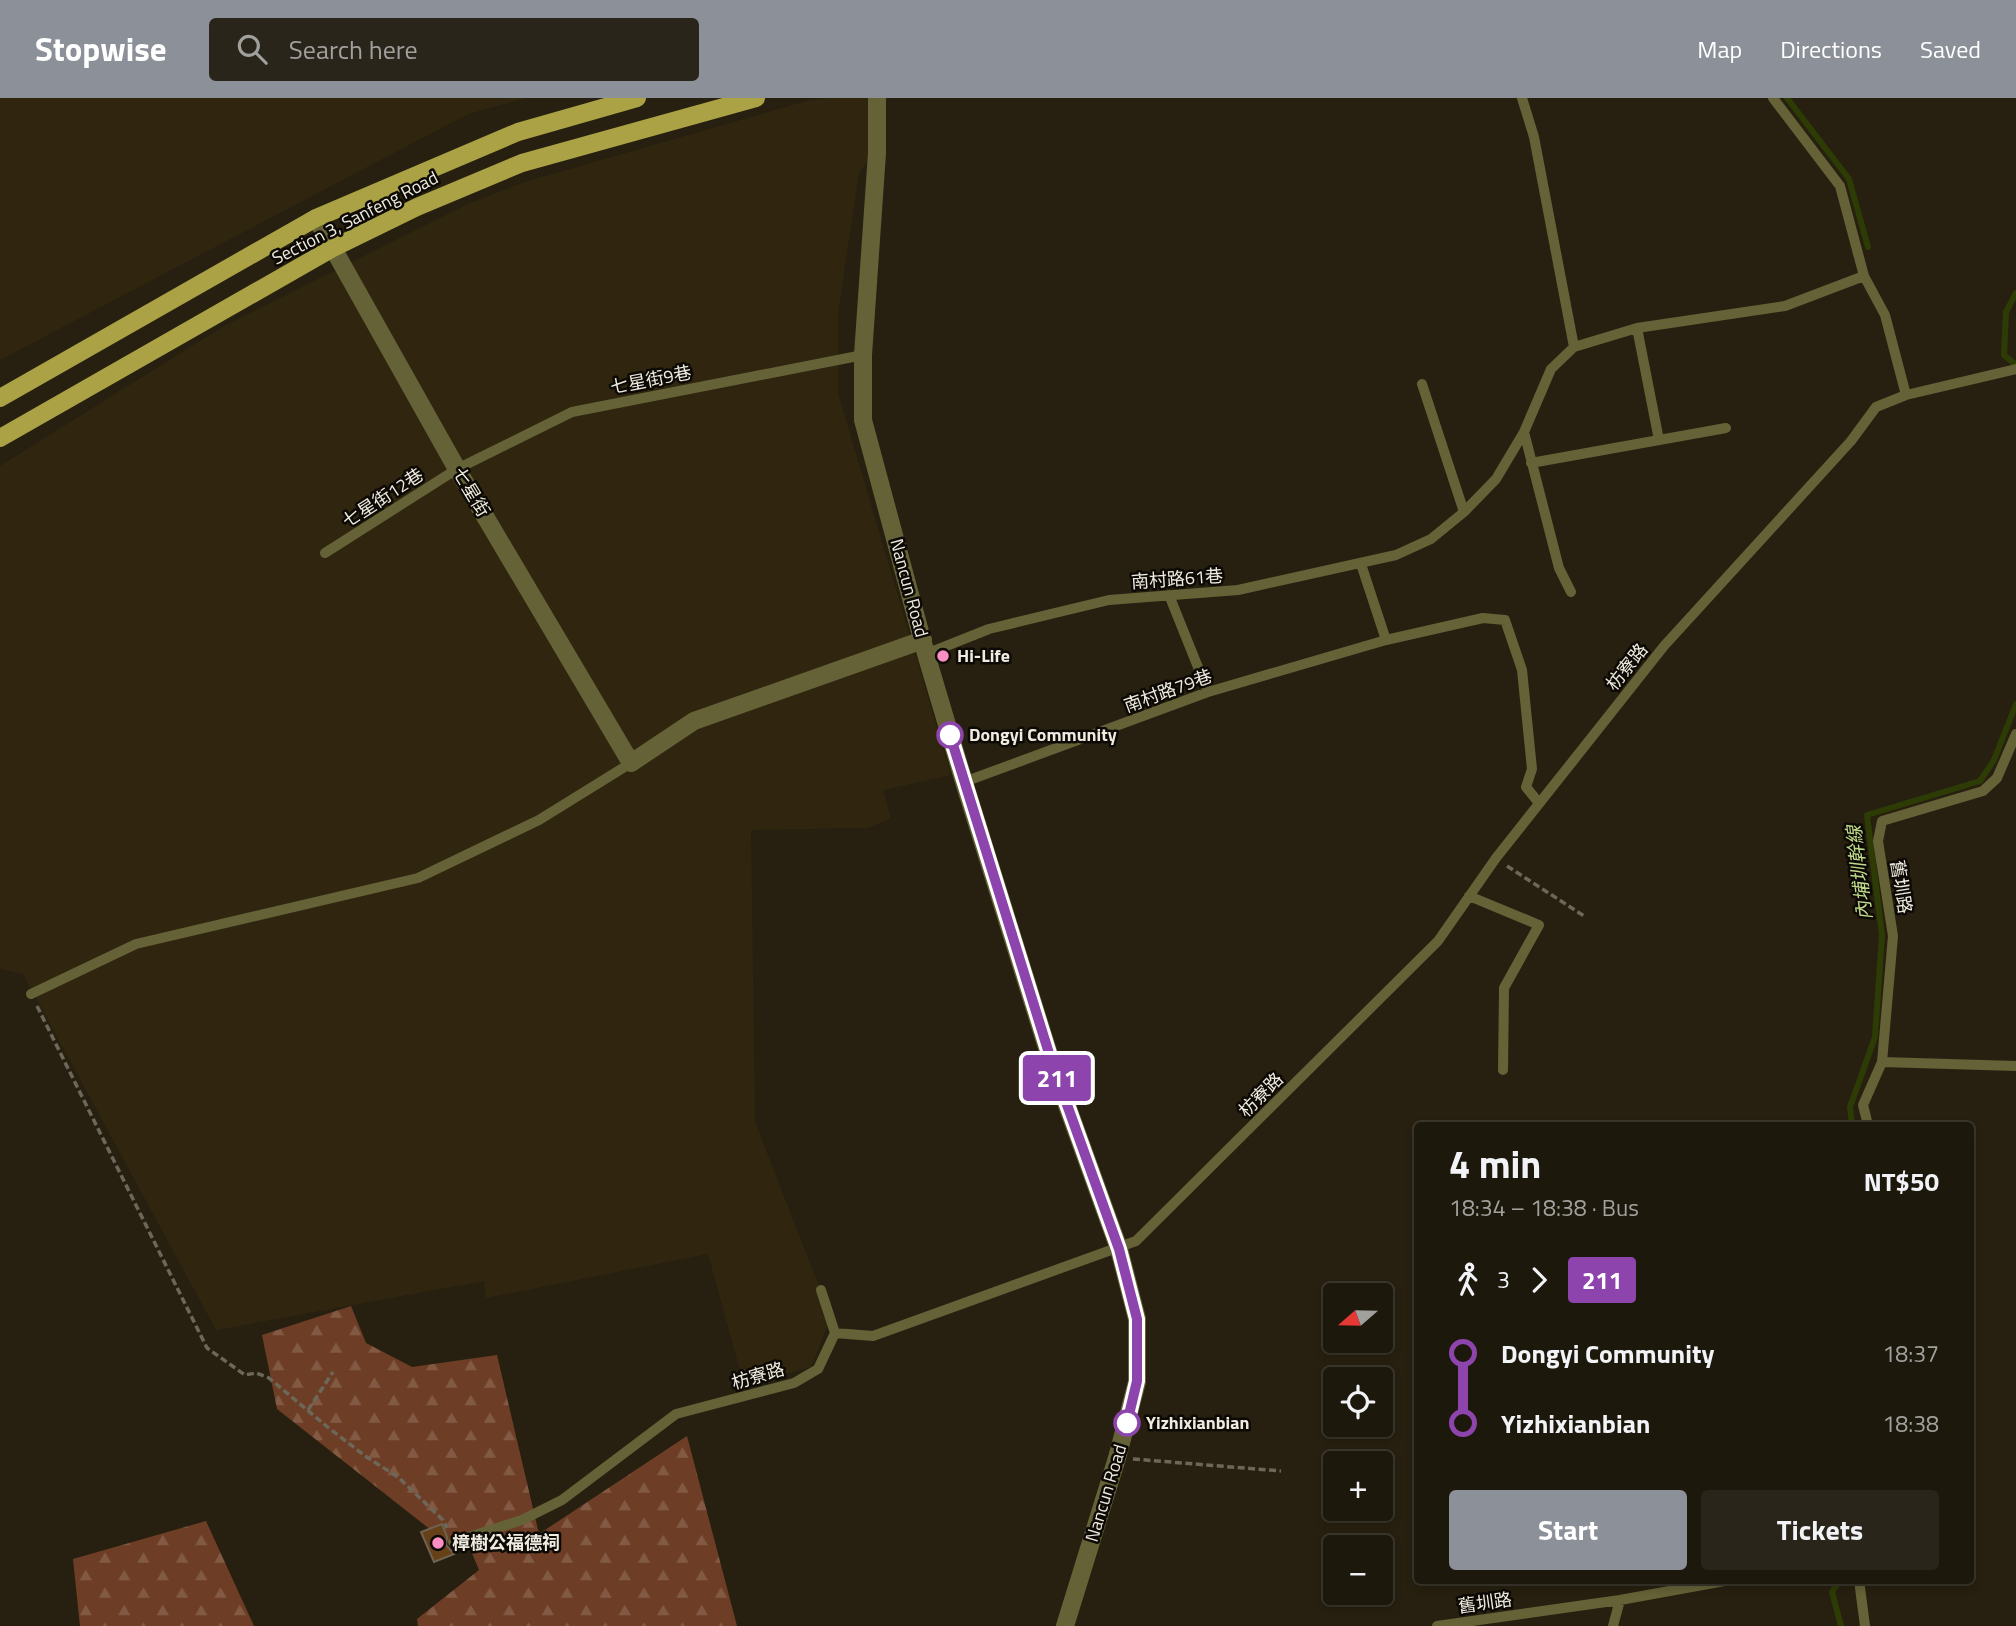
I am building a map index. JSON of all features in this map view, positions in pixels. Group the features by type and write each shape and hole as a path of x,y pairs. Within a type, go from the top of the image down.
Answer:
{"main road":[{"name":"Section 3, Sanfeng Road","path":"0,398 316,218 518,132 637,98"},
{"name":"Section 3, Sanfeng Road","path":"0,438 333,248 417,207 522,163 757,98"}],"street":[{"name":"Nancun Road","path":"877,98 877,153 863,355 863,420 964,782 1052,1063 1119,1249 1137,1319 1137,1381 1117,1458 1065,1626"},
{"name":"七星街","path":"316,218 457,469 631,762"},
{"path":"631,762 694,721 925,647"}],"lane":[{"path":"1522,98 1534,136 1574,346"},
{"path":"1773,98 1840,186 1864,276 1885,315 1906,395 2016,369"},
{"path":"1422,384 1464,512 1496,478 1524,432 1551,369 1574,346 1637,328 1785,306 1864,276"},
{"path":"1637,328 1659,440"},
{"name":"七星街9巷","path":"457,469 572,412 863,355"},
{"name":"枋寮路","path":"453,1542 522,1520 562,1500 677,1414 794,1383 818,1369 835,1334 873,1336 1136,1241 1438,941 1496,859 1664,646 1851,441 1876,407 1906,395"},
{"path":"1531,463 1726,428"},
{"path":"1524,432 1559,568 1572,592"},
{"name":"七星街12巷","path":"325,553 457,469"},
{"name":"南村路61巷","path":"925,647 1109,600 1238,590 1361,564 1396,555 1431,539 1464,512"},
{"path":"1361,564 1386,640"},
{"path":"1169,595 1208,692"},
{"name":"南村路79巷","path":"964,782 1208,692 1386,640 1483,618 1505,620 1522,670 1532,769 1526,788 1539,803"},
{"name":"舊圳路","path":"1867,1122 1863,1105 1882,1062 1893,936 1878,841 1882,821 1983,790 1997,778 2016,734"},
{"path":"31,994 136,944 418,878 539,820 631,762"},
{"path":"1469,896 1539,925 1504,988 1503,1070"},
{"path":"1882,1062 2016,1066"},
{"path":"821,1290 835,1334"},
{"name":"舊圳路","path":"1437,1626 1620,1600 1708,1584"},
{"path":"1860,1584 1865,1626"},
{"path":"1613,1626 1620,1600"}],"path":[{"path":"1496,859 1584,916"},
{"path":"31,994 207,1348 246,1375 257,1373 269,1378 368,1458 398,1477 443,1520 453,1542"},
{"path":"308,1410 334,1372"},
{"path":"1117,1458 1281,1471"}],"shaded area":[{"path":"0,98 527,98 468,114 0,360"},
{"path":"827,98 877,98 882,140 859,173 838,313 838,393 951,775 883,790 891,818 868,828 751,830 755,1122 831,1317 811,1367 744,1385 708,1254 486,1298 484,1281 216,1330 23,974 0,969 0,466 224,326 468,204 525,182 803,102"}],"green space":[{"path":"351,1306 366,1343 412,1367 497,1355 539,1534 687,1436 737,1626 418,1626 417,1619 479,1570 466,1539 445,1541 277,1409 262,1335"},
{"path":"206,1521 254,1626 80,1626 73,1559"}],"building":[{"name":"樟樹公福德祠","path":"442,1524 447,1537 446,1545 454,1554 434,1562 421,1532"}],"waterway":[{"path":"1787,98 1849,179 1868,247"},
{"name":"內埔圳幹線","path":"2016,293 2006,312 2004,355 2016,365"},
{"name":"內埔圳幹線","path":"1852,1122 1850,1107 1875,1037 1882,935 1867,815 1980,781 1994,760 2016,704"},
{"name":"內埔圳幹線","path":"1837,1584 1832,1592 1841,1626"}],"bus line":[{"name":"211","path":"950,735 1052,1063 1119,1249 1137,1319 1137,1381 1127,1423"}],"place":[{"name":"Hi-Life","path":"943,656"},
{"name":"Dongyi Community","path":"950,735"},
{"name":"Yizhixianbian","path":"1127,1423"},
{"name":"樟樹公福德祠","path":"438,1543"}]}
